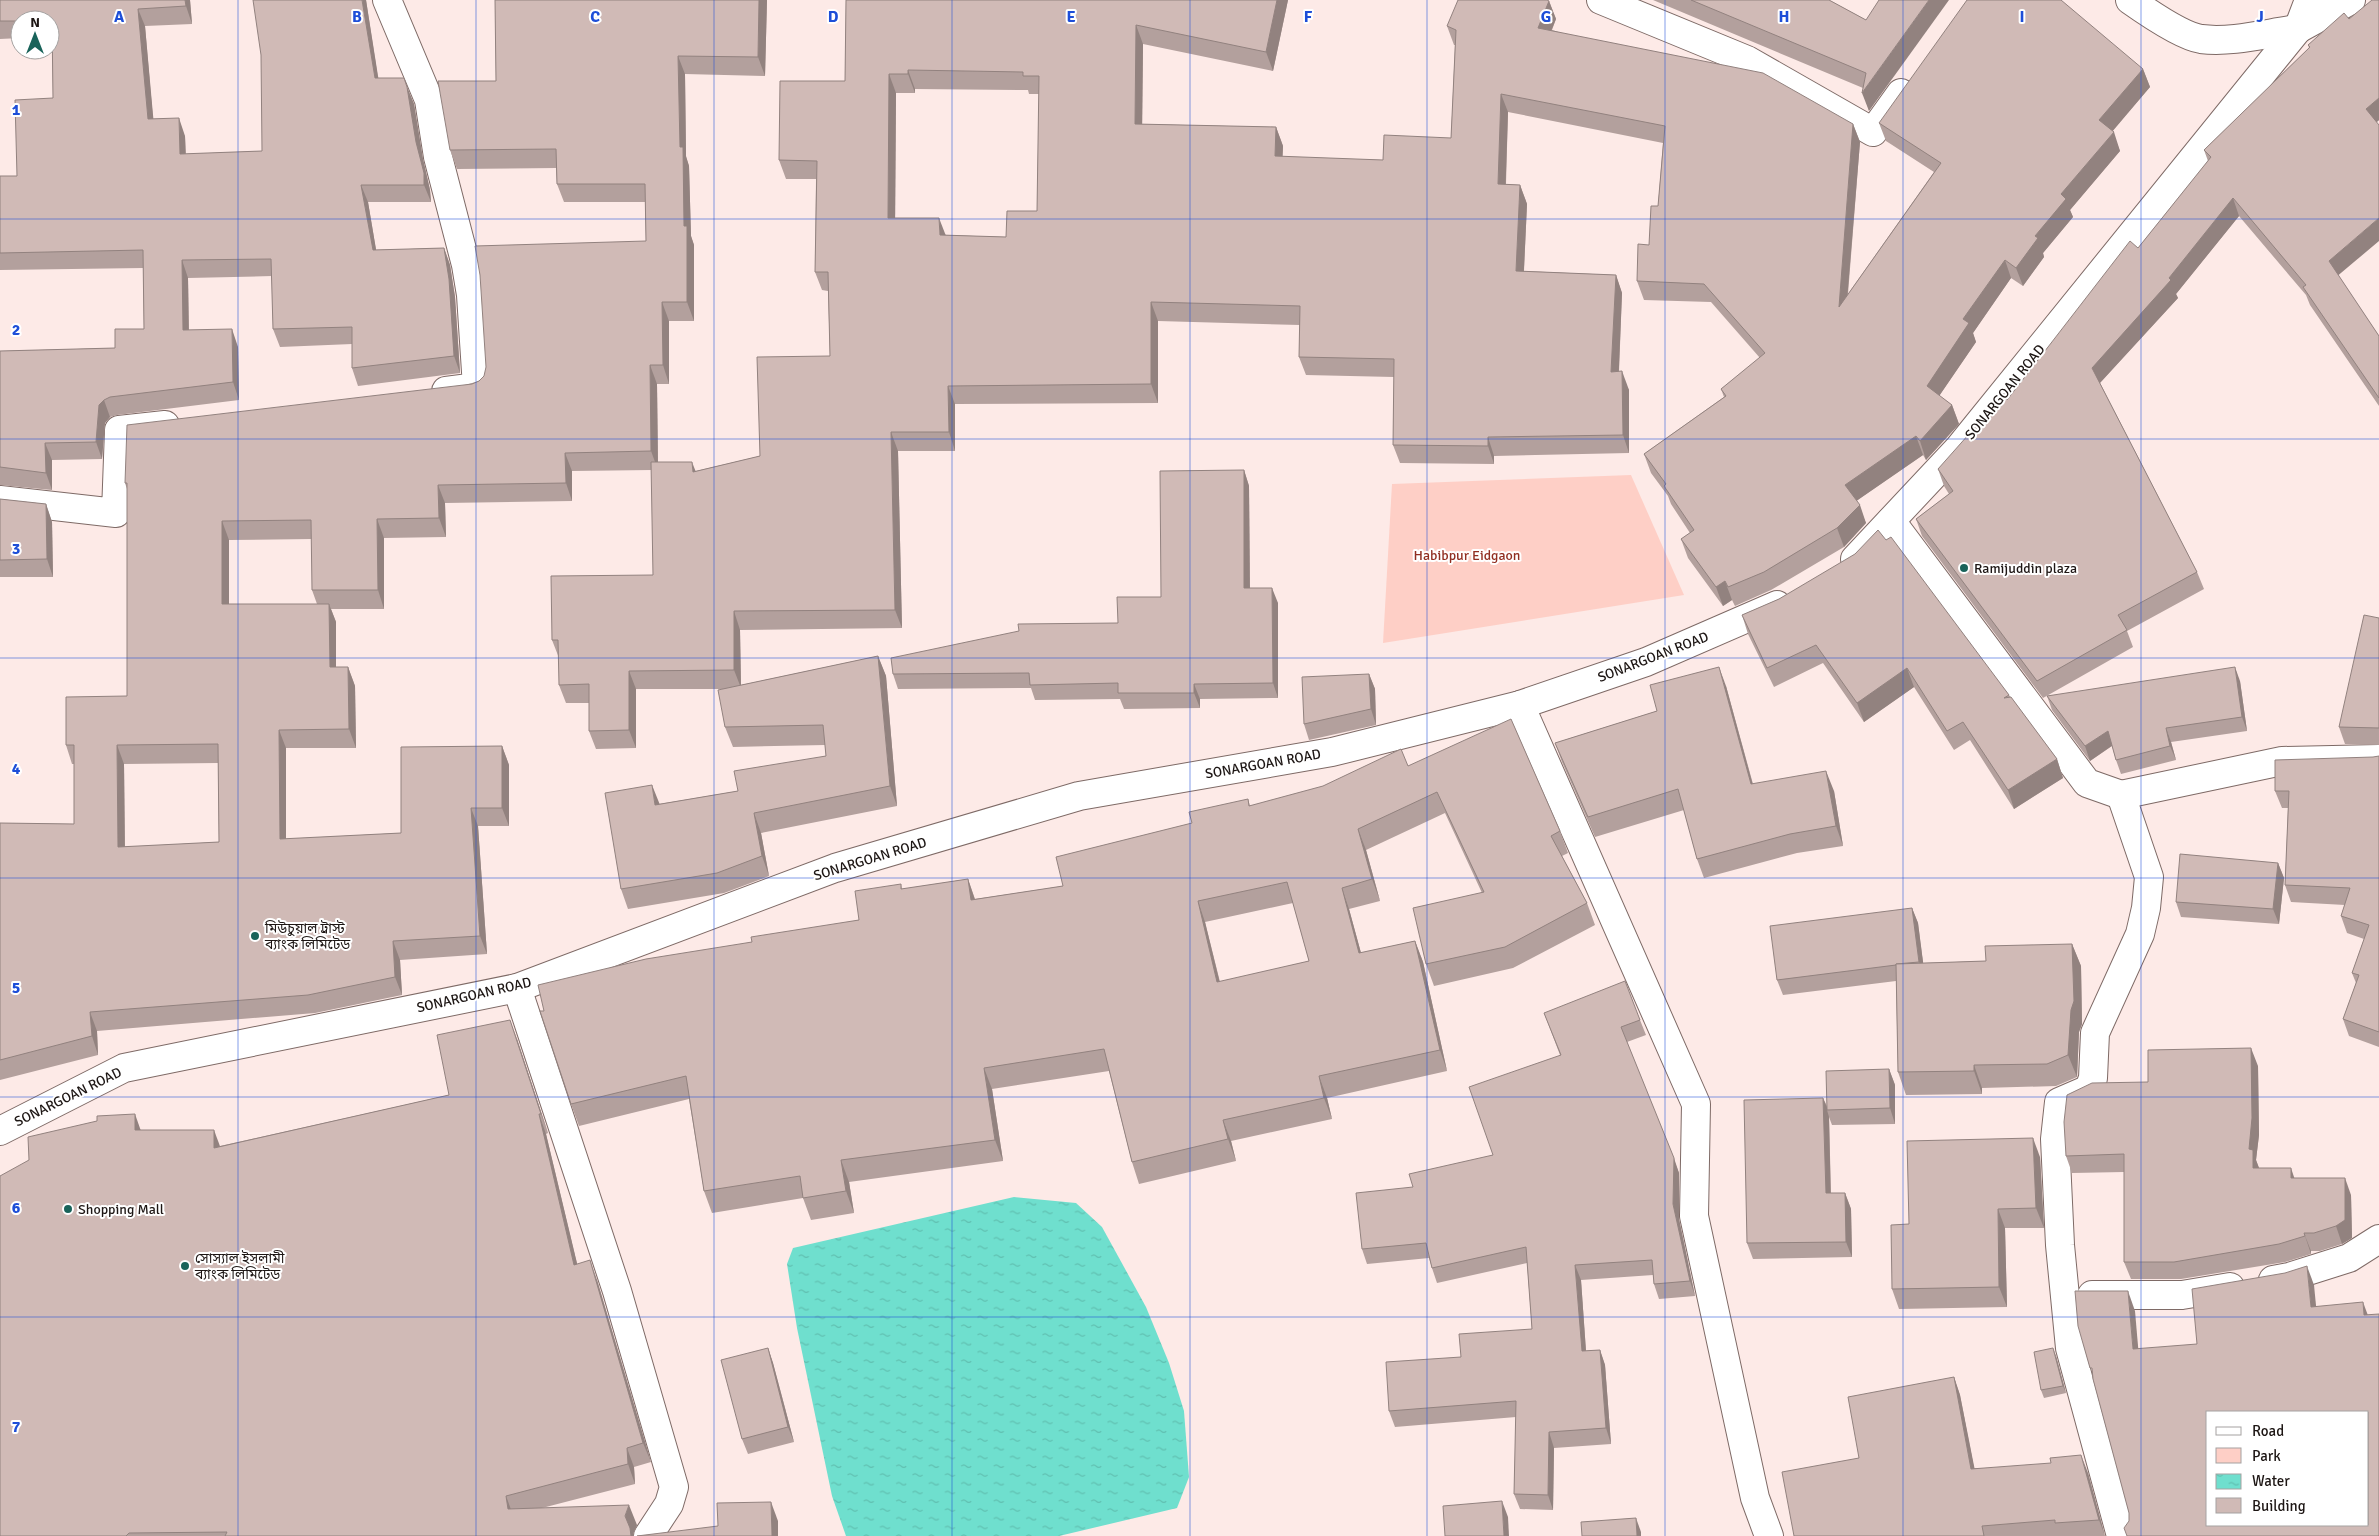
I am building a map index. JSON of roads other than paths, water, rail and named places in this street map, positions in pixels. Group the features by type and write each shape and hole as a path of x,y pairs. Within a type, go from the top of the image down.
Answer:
{"street":[{"path":"387,0 429,100 438,157 466,265 471,295 478,387 419,394"},
{"path":"1601,0 1746,60 1873,132 1918,70"},
{"path":"2130,0 2152,16 2199,38 2218,40 2298,29"},
{"name":"SONARGOAN ROAD","path":"1837,569 1854,559 1959,448 2298,29 2308,0"},
{"name":"SONARGOAN ROAD","path":"2298,29 2351,0"},
{"path":"0,500 116,514 119,430 187,422"},
{"path":"1891,520 2087,783 2121,795 2282,761 2379,759"},
{"name":"SONARGOAN ROAD","path":"0,1131 124,1068 517,988 835,868 1080,796 1332,752 1520,705 1646,662 1778,604 1795,594"},
{"path":"1520,705 1696,1104 1694,1216 1755,1498 1769,1536"},
{"path":"2120,1536 2070,1348 2060,1244 2055,1139 2059,1102 2089,1089 2093,1078 2095,1033 2140,934 2149,877 2121,795"},
{"path":"517,988 617,1291 674,1487 669,1504 648,1536"},
{"path":"2065,1295 2182,1295 2289,1277 2348,1258 2379,1239"}],"water":[{"path":"1014,1197 1076,1203 1102,1227 1146,1307 1169,1363 1184,1411 1189,1477 1177,1508 1059,1536 846,1536 832,1496 797,1328 787,1264 793,1248"}],"place":[{"name":"Ramijuddin plaza","path":"1964,568"},
{"name":"মিউচুয়াল ট্রাস্ট ব্যাংক লিমিটেড","path":"255,936"},
{"name":"Shopping Mall","path":"68,1209"},
{"name":"সোস্যাল ইসলামী ব্যাংক লিমিটেড","path":"185,1266"}],"park label":[{"name":"Habibpur Eidgaon","path":"1467,555"}]}
